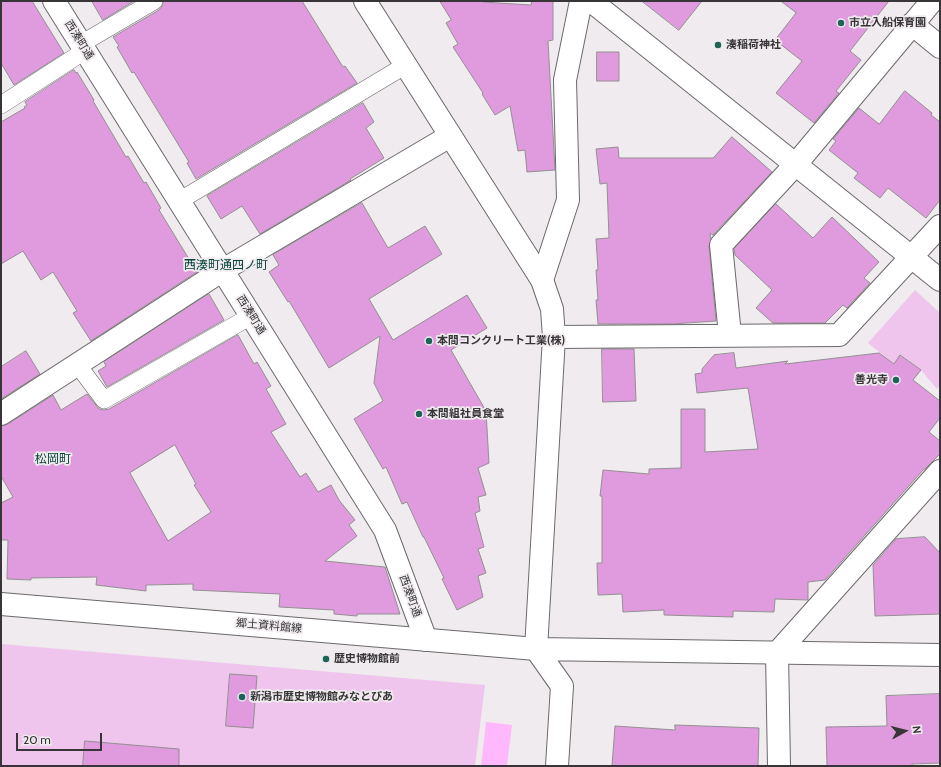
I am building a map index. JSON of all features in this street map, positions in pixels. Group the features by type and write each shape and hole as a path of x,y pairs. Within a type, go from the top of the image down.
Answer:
{"street":[{"name":"西湊町通","path":"54,1 385,530 426,640"},
{"path":"365,1 542,280 552,309 554,338 536,649 562,686 557,766"},
{"path":"542,280 568,200 565,80 581,1"},
{"path":"591,1 940,280"},
{"path":"730,335 721,245 796,164 932,1"},
{"path":"912,24 940,47"},
{"path":"1,414 223,270 450,136"},
{"path":"554,338 730,335 839,336 940,226"},
{"path":"780,766 777,653 940,471"},
{"name":"郷土資料館線","path":"1,604 536,649 940,655"}],"lane":[{"path":"1,105 84,47 154,1"},
{"path":"179,201 406,65"},
{"path":"77,364 104,400 251,316"}],"shaded area":[{"path":"915,290 940,313 940,385 937,389 921,370 901,355 894,364 868,343"},
{"name":"新潟市歴史博物館みなとぴあ","path":"1,644 485,685 475,766 1,766"},
{"path":"486,722 512,725 507,766 481,766"}],"building":[{"path":"1,1 32,1 64,53 14,85 1,63"},
{"path":"92,1 134,1 103,20"},
{"path":"164,1 302,1 343,67 345,66 357,83 196,179 187,163 189,162 134,72 132,73 113,37 159,10"},
{"path":"440,1 483,1 531,5 532,1 553,1 553,40 548,41 555,170 527,172 525,150 518,151 510,106 495,115 482,94 483,93 453,47 458,44 446,23 451,20"},
{"path":"642,1 702,1 679,30"},
{"path":"781,1 889,1 850,51 861,60 836,91 839,93 814,123 776,93 802,61 775,40 796,13"},
{"path":"597,52 619,52 619,81 597,81"},
{"path":"74,70 76,73 77,72 94,100 93,101 126,157 128,156 144,183 146,182 161,208 159,210 197,272 91,341 73,313 77,311 53,272 41,280 23,251 1,264 1,122 25,108 24,107 27,105 25,102"},
{"path":"905,91 932,113 931,115 940,122 940,200 926,218 888,188 880,198 854,178 858,173 829,150 836,141 833,139 859,108 879,124"},
{"path":"363,103 374,122 366,128 384,158 350,179 351,180 260,234 242,206 221,219 207,196"},
{"path":"732,137 772,172 713,235 710,233 711,239 709,246 716,321 672,324 598,324 596,300 598,300 596,270 598,270 596,239 609,238 607,183 600,184 596,149 618,147 619,158 713,158"},
{"path":"362,203 388,248 425,226 442,254 369,299 393,340 467,295 487,328 451,350 486,411 489,463 478,468 486,495 478,497 480,511 475,513 484,547 478,549 486,573 478,576 483,597 457,610 442,579 444,578 407,502 402,504 386,467 383,469 354,419 383,401 374,383 380,336 329,368 289,301 288,302 269,272 279,265 273,255"},
{"path":"776,204 813,238 832,217 879,262 864,278 870,283 847,308 843,305 825,323 773,323 756,308 772,290 735,255 734,249"},
{"path":"209,294 224,320 107,387 98,371 106,366 104,362"},
{"path":"238,335 254,364 257,362 271,386 266,389 286,424 271,432 300,477 306,473 318,492 331,485 339,500 355,520 349,525 357,536 325,561 385,567 400,614 357,614 357,616 334,614 334,610 279,607 280,594 193,590 193,584 146,585 146,591 96,585 97,577 31,578 31,580 7,579 8,540 1,540 1,503 13,497 1,476 1,426 8,424 53,395 61,410 87,394 99,409 109,409","holes":["175,445 196,484 194,485 211,512 168,541 130,473"]},
{"path":"602,349 634,349 636,401 603,402"},
{"path":"26,351 40,374 1,399 1,367"},
{"path":"734,353 736,368 788,361 785,364 879,353 894,364 900,355 921,370 913,380 940,401 940,418 929,432 940,441 940,454 924,469 825,580 808,582 808,600 775,599 774,612 733,611 733,617 664,615 664,610 623,612 622,594 598,595 597,563 602,563 602,496 600,496 603,470 649,474 649,469 681,468 681,409 705,409 705,452 758,449 748,388 697,393 695,374 702,373 702,369 714,355"},
{"path":"925,537 940,553 940,614 875,616 873,565 896,539"},
{"path":"230,674 257,676 253,728 226,726"},
{"path":"940,694 940,763 912,764 912,766 827,766 826,727 887,726 886,696"},
{"path":"675,725 759,728 758,766 612,766 615,726 675,730"},
{"path":"85,741 179,749 179,766 83,766"}],"place":[{"name":"市立入船保育園","path":"841,23"},
{"name":"湊稲荷神社","path":"718,45"},
{"name":"本間コンクリート工業(株)","path":"429,341"},
{"name":"善光寺","path":"896,380"},
{"name":"本間組社員食堂","path":"419,414"},
{"name":"歴史博物館前","path":"326,659"},
{"name":"新潟市歴史博物館みなとぴあ","path":"242,697"}],"district":[{"name":"西湊町通四ノ町","path":"226,265"},
{"name":"松岡町","path":"53,459"}]}
